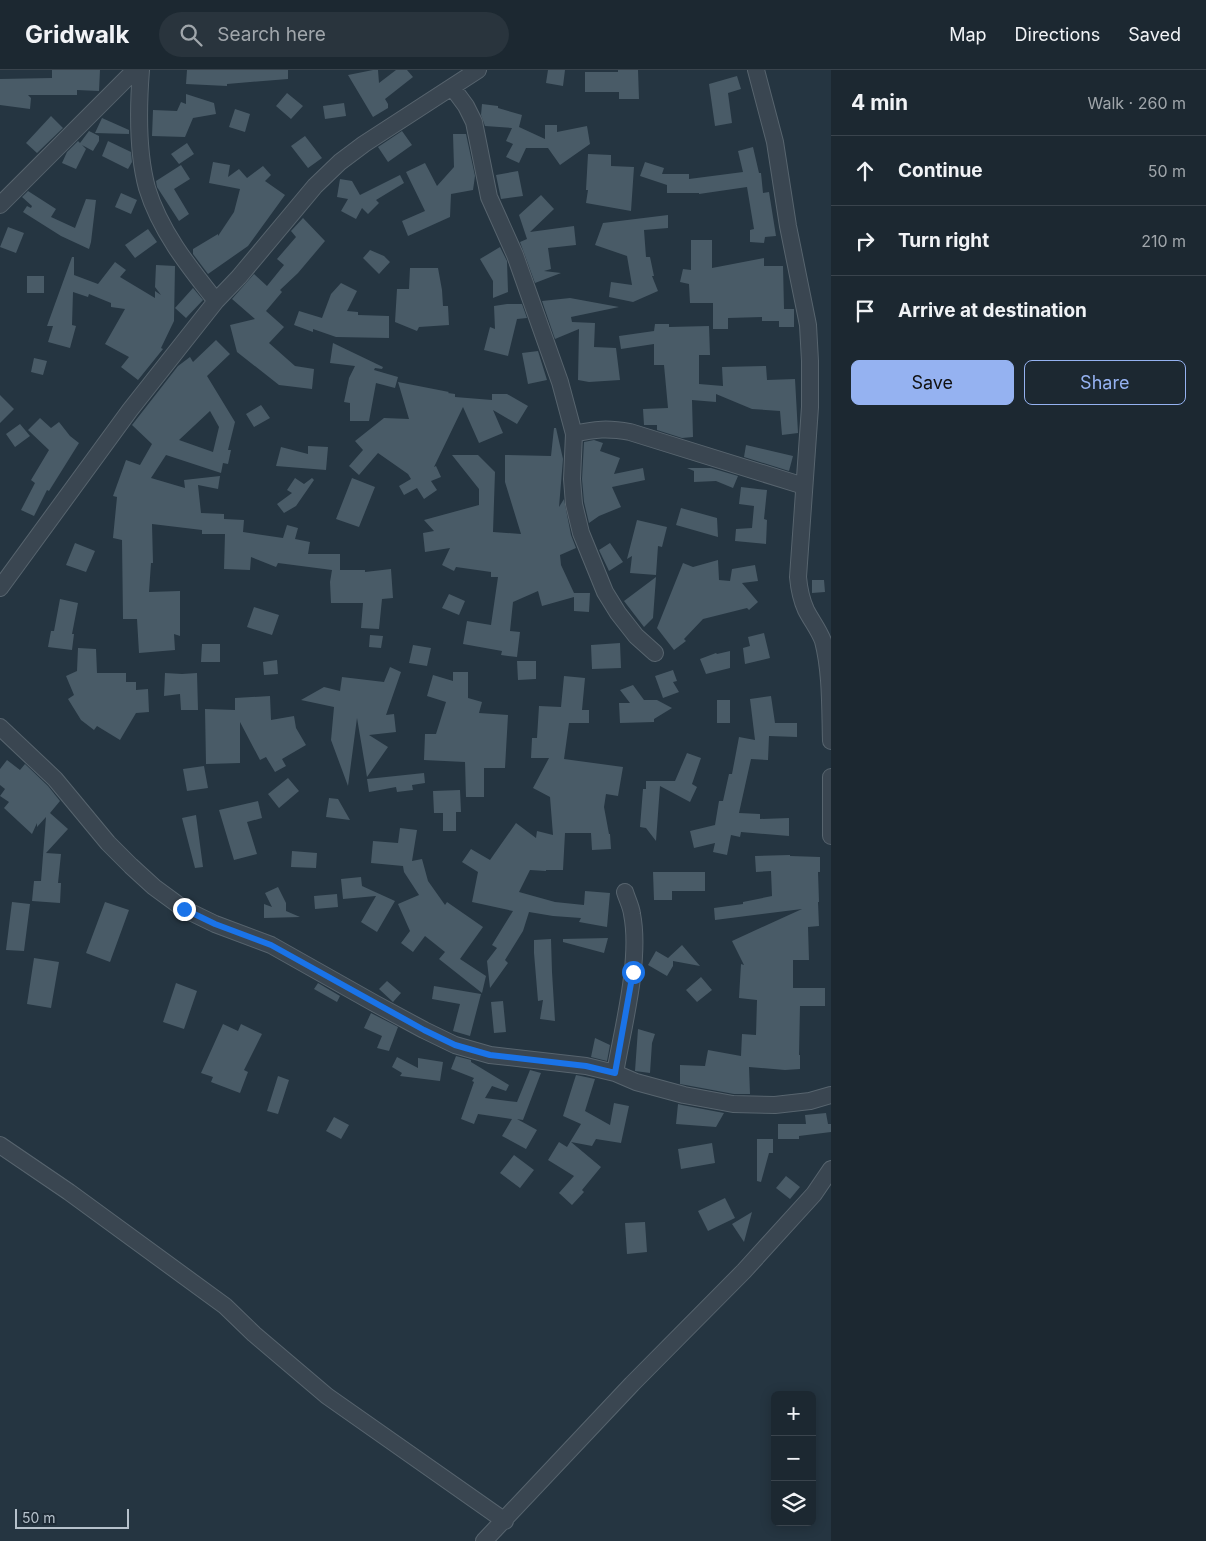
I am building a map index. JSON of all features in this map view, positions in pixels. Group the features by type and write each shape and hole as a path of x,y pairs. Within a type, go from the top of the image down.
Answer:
{"street":[{"path":"0,206 136,70"},
{"path":"141,70 141,158 148,188 156,210 176,248 216,302"},
{"path":"0,588 124,418 216,302 315,186 340,162 364,144 478,70"},
{"path":"756,70 775,142 788,226 808,325 810,407 798,576 805,609 822,639 826,657 829,678 831,741"},
{"path":"452,87 466,106 474,122 489,197 518,264 560,382 574,434 572,480 574,504 581,532 605,592 636,636 655,653"},
{"path":"574,434 611,428 630,432 804,486"},
{"path":"2,736 55,779 108,843 154,887 184,909 215,924 271,945 407,1021 455,1045 490,1055 586,1066 615,1073 636,1082 684,1095 734,1104 775,1105 810,1101 831,1095"},
{"path":"831,777 831,836"},
{"path":"615,1073 633,972 635,934 632,913 625,892"},
{"path":"0,1145 69,1192 225,1306 254,1334 327,1396 505,1521"},
{"path":"484,1541 505,1521 632,1384 744,1271 814,1194 831,1169"}],"building":[{"path":"52,70 100,70 99,91 77,90 77,95 28,95 31,98 30,109 0,105 0,79 52,78"},
{"path":"187,70 288,70 288,79 227,84 227,86 186,84"},
{"path":"378,70 379,83 396,70 407,70 413,77 385,99 388,108 373,117 348,75"},
{"path":"548,70 565,70 563,86 546,83"},
{"path":"618,70 638,70 639,99 619,99 619,92 585,92 585,72 618,72"},
{"path":"737,76 741,89 728,93 732,123 715,126 709,84"},
{"path":"287,93 303,106 291,119 276,106"},
{"path":"186,94 214,103 216,114 193,118 185,137 152,136 153,110 177,111 181,102 186,104"},
{"path":"344,103 346,116 325,119 323,106"},
{"path":"482,104 498,106 498,108 522,115 519,127 545,139 545,125 557,125 557,132 587,126 590,144 560,165 548,148 526,148 519,163 506,157 513,144 506,141 512,128 485,126 481,115"},
{"path":"235,109 250,114 245,132 229,127"},
{"path":"51,116 63,128 37,153 26,143"},
{"path":"102,118 129,130 129,134 95,133"},
{"path":"89,131 99,136 99,141 93,151 82,145 86,149 76,169 62,163 67,152 78,141 80,143"},
{"path":"402,131 412,145 388,162 378,147"},
{"path":"453,134 466,134 475,176 473,190 451,194 450,217 408,236 402,221 425,211 406,172 425,163 437,186 454,167"},
{"path":"305,136 322,158 308,168 291,146"},
{"path":"108,141 131,152 132,162 128,169 102,156"},
{"path":"187,143 194,154 179,164 171,154"},
{"path":"753,147 759,173 761,173 763,193 769,192 776,236 765,237 764,243 750,242 750,230 754,229 747,187 699,194 667,193 667,185 640,176 645,162 664,168 662,174 689,174 689,179 743,172 738,151"},
{"path":"588,154 611,155 611,166 634,167 631,211 586,203"},
{"path":"213,162 230,165 228,177 239,169 247,178 263,166 271,175 265,181 285,195 248,246 208,274 193,254 193,249 218,234 218,236 234,212 240,189 209,183"},
{"path":"181,165 190,179 174,189 189,214 179,221 157,187 156,181"},
{"path":"518,171 523,196 501,199 496,175"},
{"path":"400,175 404,183 376,200 379,203 368,214 362,208 356,219 341,211 348,199 337,197 340,179 352,181 360,195"},
{"path":"28,191 56,209 51,217 75,228 86,199 96,200 89,249 61,236 23,212 27,206 31,208 32,206 22,197"},
{"path":"121,193 137,200 131,214 115,207"},
{"path":"541,195 554,209 530,232 574,226 576,245 548,248 551,269 544,271 561,273 535,283 520,242 527,239 519,215"},
{"path":"668,215 668,228 644,230 646,257 650,257 654,276 652,276 658,291 633,302 609,297 611,282 632,285 627,256 595,245 603,223"},
{"path":"303,218 325,241 298,273 280,290 282,292 266,311 284,327 269,343 295,366 314,369 312,389 279,385 237,352 230,325 255,319 232,299 254,274 267,286 284,265 277,259 296,237 291,231"},
{"path":"8,227 24,233 16,253 0,247"},
{"path":"148,229 157,242 135,258 125,245"},
{"path":"691,240 712,240 712,268 764,258 764,266 783,266 784,309 794,309 794,327 779,327 779,321 762,321 762,317 728,318 728,329 713,329 713,303 690,303 689,284 680,282 683,269 691,270"},
{"path":"500,247 507,261 508,292 493,298 493,281 480,259"},
{"path":"370,250 384,256 390,262 379,274 363,258"},
{"path":"72,257 74,257 74,275 98,284 115,262 126,270 120,277 155,298 155,291 161,295 155,287 156,265 175,266 174,321 161,348 163,349 138,380 121,367 129,357 105,344 125,309 111,307 111,303 89,294 88,297 73,292 72,325 76,326 70,348 48,342 53,326 47,326"},
{"path":"410,268 438,268 443,306 448,306 449,325 419,327 417,331 395,322 397,289 409,289"},
{"path":"27,276 44,276 44,293 27,293"},
{"path":"341,283 357,291 347,311 358,312 358,315 389,316 389,338 336,337 313,329 313,332 294,325 299,311 322,318 331,294"},
{"path":"193,288 203,300 186,318 175,308"},
{"path":"570,298 619,307 571,317 572,322 595,323 594,347 616,348 620,380 589,382 578,380 579,329 555,339 542,301"},
{"path":"522,304 527,318 517,319 508,356 484,350 490,327 495,329 494,306"},
{"path":"655,324 669,324 669,327 709,326 710,355 699,355 699,384 723,386 722,367 766,366 767,380 795,379 798,433 782,435 780,411 752,409 716,394 716,402 692,400 693,437 682,438 657,430 657,425 644,425 643,409 668,408 664,365 654,365 654,344 621,349 619,336 654,331"},
{"path":"216,340 230,354 207,376 235,422 228,450 231,450 228,464 223,463 221,473 166,455 151,478 185,488 184,480 220,476 218,489 198,485 201,513 224,514 224,519 244,520 243,532 283,538 287,525 298,528 295,539 310,542 308,554 340,554 340,570 365,570 365,572 391,569 393,598 382,599 379,629 361,628 363,603 331,603 330,582 332,570 278,563 276,567 251,557 250,570 224,569 225,534 202,534 202,530 152,524 153,563 151,563 149,592 180,591 180,636 174,634 175,650 139,653 137,619 123,619 122,540 113,538 117,497 113,496 126,460 140,465 152,444 132,425 178,366 190,357 193,362","holes":["210,411 219,427 213,452 179,440"]},
{"path":"333,343 383,367 382,369 375,368 374,370 398,377 395,388 376,383 369,421 350,421 350,403 344,402 349,378 355,366 330,363"},
{"path":"538,351 547,380 528,384 522,353"},
{"path":"34,358 47,361 43,375 31,372"},
{"path":"398,382 449,392 455,394 455,397 492,400 492,394 507,394 528,406 517,424 493,410 503,433 479,443 463,407 434,467 436,466 441,477 431,481 437,490 424,499 417,488 404,495 399,486 411,479 408,474 378,453 359,475 349,466 363,450 355,441 384,418 409,419"},
{"path":"0,395 14,409 0,423"},
{"path":"261,405 270,418 254,427 246,414"},
{"path":"40,418 51,428 59,422 70,436 79,443 49,491 47,490 34,516 21,510 35,483 31,480 49,450 28,430"},
{"path":"20,424 30,436 15,447 6,434"},
{"path":"554,428 556,428 563,459 559,507 564,499 571,535 576,548 560,555 561,565 574,593 590,593 589,612 574,611 574,597 542,606 538,591 513,602 510,631 520,632 517,657 501,655 502,651 463,644 467,621 491,625 498,577 491,577 491,572 456,567 454,571 442,565 450,548 425,552 423,533 434,531 424,520 479,505 479,489 452,455 478,455 495,472 493,532 521,534 505,482 505,455 551,456"},
{"path":"594,440 603,443 600,451 620,458 614,474 643,468 645,480 612,487 621,507 599,516 589,523 584,502 582,479 584,442"},
{"path":"746,445 793,456 789,471 744,457"},
{"path":"308,446 328,447 326,470 276,466 281,447 308,454"},
{"path":"687,468 711,468 738,476 733,488 716,481 694,482 694,471"},
{"path":"295,478 304,484 312,478 314,480 296,506 284,513 277,504 292,493 287,490"},
{"path":"352,478 375,487 359,527 336,519"},
{"path":"741,487 767,490 764,519 767,520 766,544 735,541 736,529 752,528 754,506 739,504"},
{"path":"681,508 717,518 718,537 676,525"},
{"path":"637,520 667,527 662,547 658,546 656,575 630,573 632,556 627,559"},
{"path":"75,543 95,551 86,572 66,565"},
{"path":"610,543 623,562 609,571 599,550"},
{"path":"718,560 719,580 730,581 732,569 755,565 758,581 742,583 758,602 749,610 747,608 703,619 684,639 686,641 674,650 657,628 683,563 693,567"},
{"path":"656,577 653,618 644,627 624,601"},
{"path":"812,580 824,580 825,592 812,593"},
{"path":"449,594 465,601 459,615 442,608"},
{"path":"60,599 78,603 72,634 74,634 72,650 48,647 51,631 54,631"},
{"path":"254,607 279,615 272,635 247,627"},
{"path":"764,633 770,658 745,664 743,648 750,646 748,637"},
{"path":"370,635 383,636 381,648 369,647"},
{"path":"620,643 621,668 592,669 591,645"},
{"path":"202,644 220,644 220,662 201,662"},
{"path":"413,645 431,648 427,666 409,663"},
{"path":"78,648 96,649 97,673 126,673 126,682 136,682 136,690 148,689 149,712 136,713 120,740 97,726 94,730 81,720 68,699 74,695 66,676 77,671"},
{"path":"730,651 730,668 706,674 700,659 716,653"},
{"path":"277,660 278,674 264,675 263,662"},
{"path":"517,661 536,661 536,679 518,680"},
{"path":"390,667 401,672 386,715 394,714 396,732 369,735 388,747 367,777 357,718 348,786 331,740 334,707 301,700 324,687 340,691 342,677 384,682"},
{"path":"673,670 677,681 673,682 679,692 663,698 655,676"},
{"path":"453,672 468,672 468,698 482,702 479,713 508,715 505,768 484,768 484,797 466,797 465,762 424,760 425,734 436,734 446,702 427,696 433,675 453,681"},
{"path":"165,673 197,673 198,710 181,710 180,694 164,696"},
{"path":"564,676 585,678 582,710 589,710 589,723 569,723 564,759 623,767 618,796 606,794 604,807 611,849 592,850 591,833 565,833 563,870 530,870 519,892 555,902 584,905 585,891 610,893 607,927 579,922 581,918 529,912 523,931 505,960 508,963 490,988 487,961 497,948 492,945 513,911 472,902 478,872 462,862 471,849 490,860 516,823 536,838 537,831 553,835 550,797 533,788 549,758 531,758 532,738 537,738 539,706 561,707"},
{"path":"633,685 644,700 657,700 672,708 654,719 654,722 620,723 619,703 630,703 620,690"},
{"path":"270,696 271,720 294,716 296,728 306,745 282,759 286,766 275,772 266,757 260,760 240,722 240,763 206,764 205,709 235,710 235,698"},
{"path":"771,696 775,723 797,723 797,737 769,736 768,760 751,759 739,813 760,814 760,819 789,818 789,836 741,832 740,837 731,835 727,855 713,852 715,843 694,848 690,831 715,825 719,801 723,801 729,774 732,774 739,737 755,740 750,699"},
{"path":"717,700 730,700 730,723 717,723"},
{"path":"687,753 701,758 692,784 697,787 690,802 660,786 656,841 646,828 640,827 643,789 646,789 646,781 675,781"},
{"path":"7,760 20,770 25,764 48,786 60,801 50,813 68,829 46,853 61,854 58,883 61,883 60,903 32,901 34,881 41,881 46,817 37,827 37,823 32,834 4,808 9,802 0,796 5,789 0,785 0,769"},
{"path":"204,766 208,788 187,791 183,769"},
{"path":"424,773 425,783 412,785 413,790 397,792 396,787 369,792 367,779"},
{"path":"288,778 299,791 279,808 268,794"},
{"path":"460,790 461,812 456,812 456,831 443,831 443,813 434,813 433,791"},
{"path":"329,798 338,799 350,820 326,817"},
{"path":"258,801 262,818 247,822 257,854 234,860 219,810"},
{"path":"196,815 203,867 195,868 182,818"},
{"path":"400,828 417,830 412,861 422,859 428,881 445,905 447,902 483,927 460,959 486,976 482,993 439,959 445,952 425,936 413,952 401,943 410,931 398,904 419,895 404,872 403,866 371,863 373,841 398,843"},
{"path":"292,851 317,853 316,868 291,867"},
{"path":"790,855 820,857 820,872 818,872 819,926 808,927 809,960 793,960 793,988 825,988 825,1006 800,1006 800,1069 785,1070 749,1067 750,1094 734,1094 680,1084 680,1065 705,1066 708,1050 741,1056 742,1034 756,1035 757,1000 739,998 741,964 744,965 732,941 802,909 715,920 714,908 743,904 743,902 772,896 771,871 756,872 755,856"},
{"path":"653,872 705,872 705,891 672,891 672,900 654,900"},
{"path":"361,877 362,886 395,901 377,932 361,922 376,896 343,899 341,879"},
{"path":"278,887 286,903 286,911 300,917 264,918 264,904 272,907 265,893"},
{"path":"337,894 338,907 315,909 314,896"},
{"path":"12,902 30,904 24,951 6,950"},
{"path":"105,902 129,910 110,962 86,953"},
{"path":"608,938 604,953 563,942 563,939"},
{"path":"551,939 555,1021 540,1019 543,1000 538,1001 534,953 534,940"},
{"path":"682,945 700,966 673,961 673,966 667,976 648,965 656,951 668,958"},
{"path":"34,958 59,962 51,1008 27,1004"},
{"path":"701,977 712,990 697,1002 686,990"},
{"path":"387,981 401,993 393,1002 379,989"},
{"path":"176,983 197,991 184,1029 163,1022"},
{"path":"318,983 340,996 337,1002 314,989"},
{"path":"434,986 481,994 470,1036 453,1031 460,1004 432,999"},
{"path":"503,1001 506,1032 494,1033 491,1002"},
{"path":"371,1013 398,1027 389,1051 377,1048 382,1036 364,1028"},
{"path":"223,1024 238,1031 241,1024 262,1034 244,1070 248,1072 240,1093 211,1082 213,1077 201,1073"},
{"path":"638,1029 655,1034 652,1043 650,1073 635,1071"},
{"path":"595,1038 610,1045 607,1061 591,1057"},
{"path":"456,1056 471,1060 471,1062 509,1085 506,1091 492,1086 485,1098 517,1102 530,1070 541,1073 523,1120 517,1119 537,1130 526,1149 502,1136 512,1119 478,1114 474,1124 461,1119 474,1078 451,1069"},
{"path":"397,1057 418,1068 418,1058 443,1062 440,1081 400,1076 402,1073 392,1067"},
{"path":"576,1075 595,1079 585,1111 610,1125 614,1103 629,1106 621,1143 596,1139 592,1146 571,1142 601,1167 582,1190 584,1192 572,1205 559,1193 574,1176 548,1160 559,1142 567,1147 581,1124 563,1116"},
{"path":"278,1076 289,1080 278,1114 267,1111"},
{"path":"678,1104 724,1113 716,1127 676,1124"},
{"path":"826,1113 828,1124 831,1124 831,1132 799,1136 799,1139 778,1139 778,1124 806,1124 805,1115"},
{"path":"334,1117 349,1125 341,1139 326,1131"},
{"path":"757,1139 773,1139 773,1153 769,1153 761,1182 757,1181"},
{"path":"712,1143 715,1163 681,1169 678,1149"},
{"path":"514,1155 534,1170 520,1188 500,1173"},
{"path":"786,1176 800,1187 790,1199 776,1188"},
{"path":"725,1198 735,1218 708,1231 698,1211"},
{"path":"752,1212 744,1242 732,1224"},
{"path":"645,1222 647,1252 627,1254 625,1223"}],"route":[{"path":"184,909 215,924 264,941 374,1003 455,1045 490,1055 586,1066 615,1073 633,972"}]}
